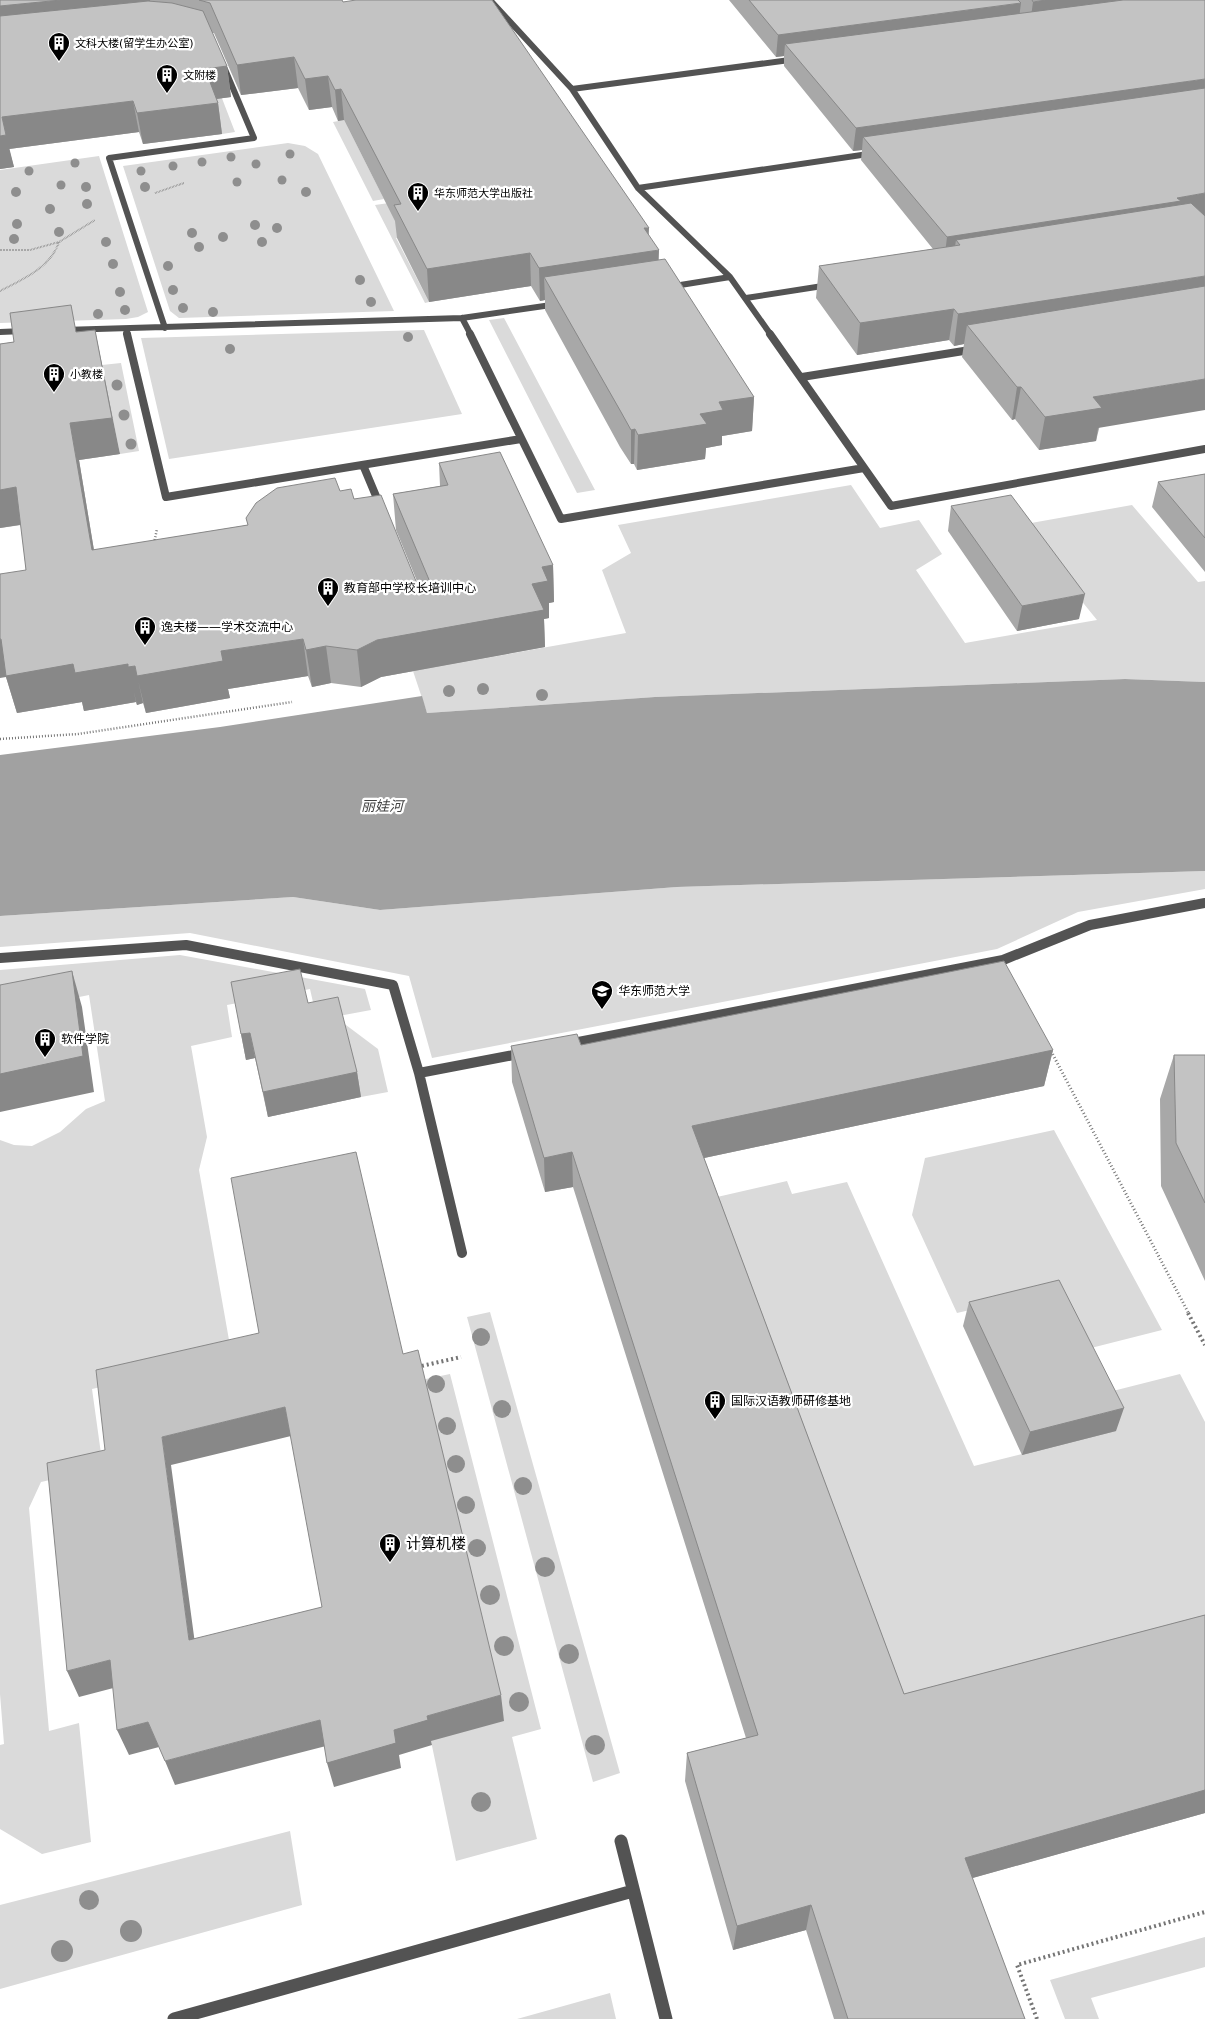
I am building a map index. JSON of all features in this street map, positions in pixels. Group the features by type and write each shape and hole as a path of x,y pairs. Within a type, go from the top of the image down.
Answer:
{"lane":[{"path":"490,0 572,89 638,188 730,277 891,506 1205,449"},
{"path":"572,89 809,57"},
{"path":"165,328 110,158 254,138 222,63"},
{"path":"638,188 883,152"},
{"path":"663,288 730,277"},
{"path":"746,298 834,284"},
{"path":"58,331 462,318 567,302"},
{"path":"462,318 562,519 864,468"},
{"path":"126,329 166,497 521,439"},
{"path":"0,332 29,331"},
{"path":"802,377 988,346"},
{"path":"363,465 386,520"},
{"path":"555,1047 1003,960 1090,925 1205,903"},
{"path":"0,958 186,945 393,985 419,1073 462,1253"},
{"path":"419,1073 536,1051"},
{"path":"620,1841 666,2019"},
{"path":"174,2019 634,1891"}],"path":[{"path":"0,250 30,250 59,242"},
{"path":"153,545 166,497"},
{"path":"0,739 78,734 292,702"},
{"path":"1049,1048 1205,1345"},
{"path":"413,1368 461,1357"},
{"path":"1037,2019 1017,1965 1205,1912"}],"shaded area":[{"path":"201,44 235,132 222,134 189,46"},
{"path":"344,120 384,199 373,201 333,122"},
{"path":"288,143 305,146 318,154 394,311 179,318 170,311 123,166"},
{"path":"99,156 148,312 138,317 126,319 0,323 0,170"},
{"path":"389,203 403,237 396,238 429,302 425,303 375,205"},
{"path":"504,318 595,490 577,493 489,320"},
{"path":"424,330 462,414 169,459 141,338"},
{"path":"121,363 139,451 120,454 102,365"},
{"path":"851,485 880,528 919,520 942,554 916,570 965,643 1097,620 1020,525 1132,505 1198,582 1205,581 1205,682 1125,679 655,697 427,713 413,671 626,633 602,570 631,553 618,525"},
{"path":"1205,871 1205,889 1078,912 997,949 432,1058 409,976 190,933 0,947 0,916 293,897 380,910 677,887"},
{"path":"180,955 365,989 371,1010 317,1020 310,989 227,1005 232,1037 191,1046 207,1137 199,1170 232,1357 92,1389 103,1468 41,1482 29,1508 49,1731 79,1723 91,1842 42,1854 0,1829 0,1745 4,1744 0,1694 0,1140 14,1145 32,1146 60,1132 86,1109 105,1101 89,995 0,1013 0,970"},
{"path":"342,1022 378,1049 388,1092 361,1097"},
{"path":"1054,1130 1162,1330 1087,1349 1056,1290 957,1313 912,1215 925,1158"},
{"path":"787,1181 792,1194 847,1182 974,1466 1115,1431 1097,1395 1180,1374 1205,1422 1205,1640 901,1736 704,1200"},
{"path":"490,1312 620,1773 593,1782 467,1317"},
{"path":"450,1374 541,1729 512,1737 537,1839 456,1861 431,1741 421,1380"},
{"path":"290,1831 302,1905 0,1989 0,1905"},
{"path":"1205,1937 1205,1967 1091,1998 1099,2019 1065,2019 1050,1980"},
{"path":"610,1993 616,2019 517,2019"}],"water":[{"name":"丽娃河","path":"1125,679 1205,682 1205,871 677,887 380,910 293,897 0,916 0,755 220,727 422,696 427,713 655,697"}],"building":[{"path":"0,0 61,0 0,6"},
{"path":"199,0 342,0 343,2 356,0 492,0 649,228 644,228 659,250 539,268 530,253 427,269 394,205 401,204 341,89 335,90 328,76 305,79 294,57 237,65 210,3"},
{"path":"749,0 1018,0 1021,3 778,35"},
{"path":"1123,0 1205,0 1205,79 856,128 785,44"},
{"path":"148,1 172,3 203,11 227,66 205,69 218,103 137,113 133,101 2,117 6,135 0,136 0,16"},
{"path":"1205,88 1205,193 1177,198 1181,201 947,237 863,137"},
{"path":"1191,203 1205,216 1205,276 958,314 954,309 860,323 819,266 960,245 956,240"},
{"path":"665,259 754,397 719,402 723,410 700,414 707,424 638,435 635,429 631,430 544,277"},
{"path":"1205,286 1205,379 1093,397 1102,408 1045,417 1021,387 1017,387 967,325"},
{"path":"71,305 76,332 95,330 112,418 70,423 92,550 248,525 246,518 256,503 277,488 335,478 340,491 351,489 354,499 381,495 418,586 426,589 429,587 430,582 393,494 448,485 439,463 500,452 553,565 542,567 548,581 532,584 544,610 377,640 357,650 326,646 306,650 303,639 221,651 223,661 137,676 135,666 128,667 128,664 75,673 73,664 6,676 0,639 0,574 26,570 16,487 0,490 0,344 14,342 10,313"},
{"path":"1205,474 1205,538 1158,482"},
{"path":"1011,495 1085,594 1022,606 951,506"},
{"name":"国际汉语教师研修基地","path":"1004,961 1053,1050 692,1126 904,1694 1205,1615 1205,1790 965,1858 1025,2019 848,2019 811,1905 737,1926 687,1753 758,1735 572,1152 544,1158 511,1046 577,1034 581,1045"},
{"path":"300,969 308,1003 338,997 357,1072 263,1092 250,1033 241,1034 231,982"},
{"path":"72,971 83,1056 0,1074 0,985"},
{"path":"1174,1055 1205,1055 1205,1203 1176,1143"},
{"name":"计算机楼","path":"356,1152 403,1354 418,1350 501,1695 427,1716 428,1720 394,1730 396,1743 327,1763 320,1720 165,1761 148,1722 117,1730 110,1660 67,1671 47,1463 105,1450 96,1370 259,1333 231,1178","holes":["285,1407 322,1607 189,1640 162,1437"]},
{"path":"1059,1280 1124,1408 1030,1432 969,1302"}],"place":[{"name":"文科大楼(留学生办公室)","path":"59,62"},
{"name":"文附楼","path":"167,94"},
{"name":"华东师范大学出版社","path":"418,212"},
{"name":"小教楼","path":"54,393"},
{"name":"教育部中学校长培训中心","path":"328,607"},
{"name":"逸夫楼——学术交流中心","path":"145,646"},
{"name":"华东师范大学","path":"602,1010"},
{"name":"软件学院","path":"45,1058"},
{"name":"国际汉语教师研修基地","path":"715,1420"},
{"name":"计算机楼","path":"390,1563"}]}
